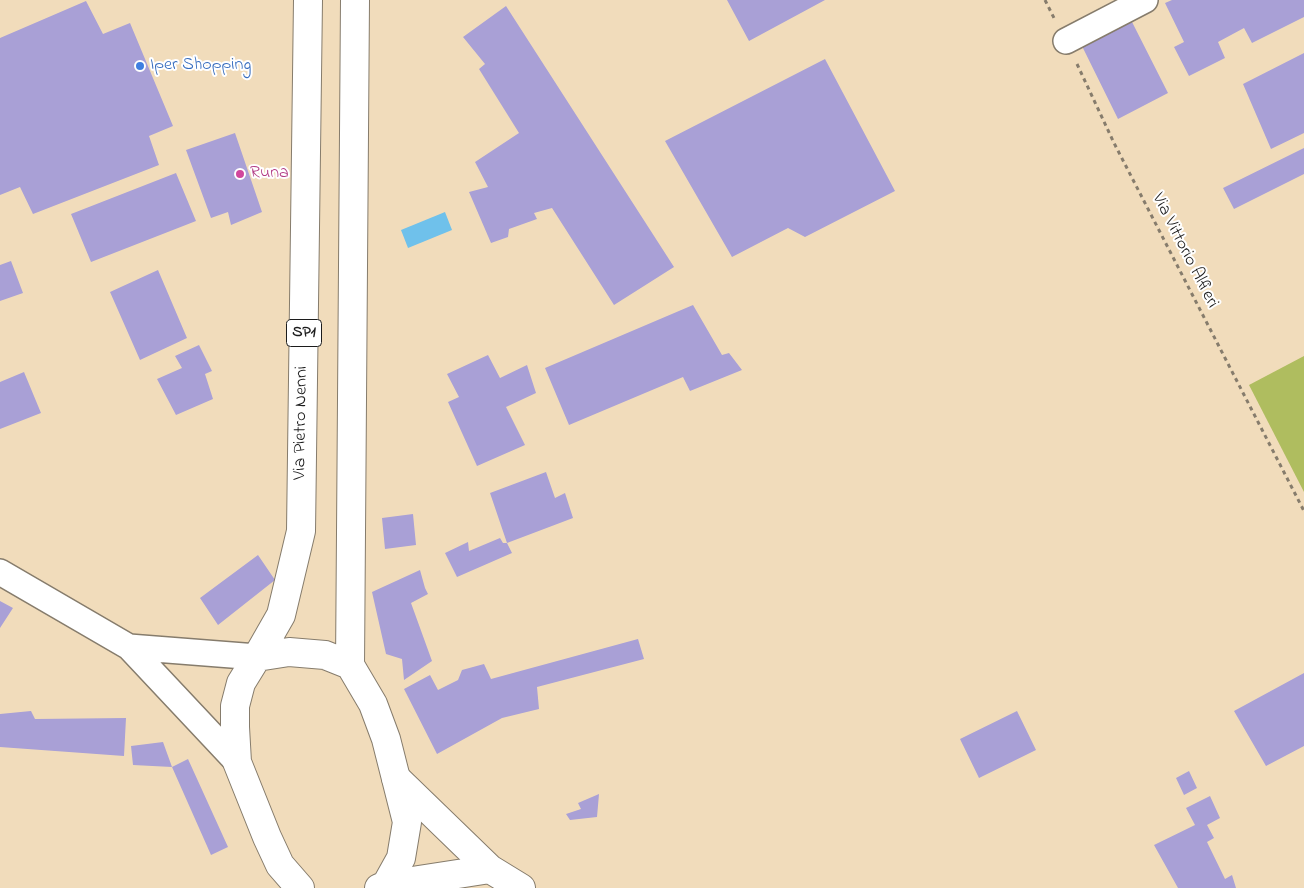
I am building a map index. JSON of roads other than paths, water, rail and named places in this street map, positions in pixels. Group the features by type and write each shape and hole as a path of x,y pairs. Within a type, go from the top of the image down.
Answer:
{"main road":[{"name":"Via Pietro Nenni","path":"236,762 235,706 241,683 281,615 301,531 308,0"},
{"path":"355,0 350,665 373,704 386,739 407,822 401,858 383,887"},
{"path":"257,657 298,652 324,655 350,665"},
{"path":"236,762 280,865 300,888"},
{"path":"396,778 490,869 521,888"},
{"path":"383,887 490,869"}],"street":[{"path":"1066,41 1146,0"},
{"path":"0,572 129,647 236,762"},
{"path":"129,647 257,657"}],"water":[{"path":"445,212 452,230 408,248 401,230"}],"place":[{"name":"Iper Shopping","path":"140,66"},
{"name":"Runa","path":"240,174"}]}
